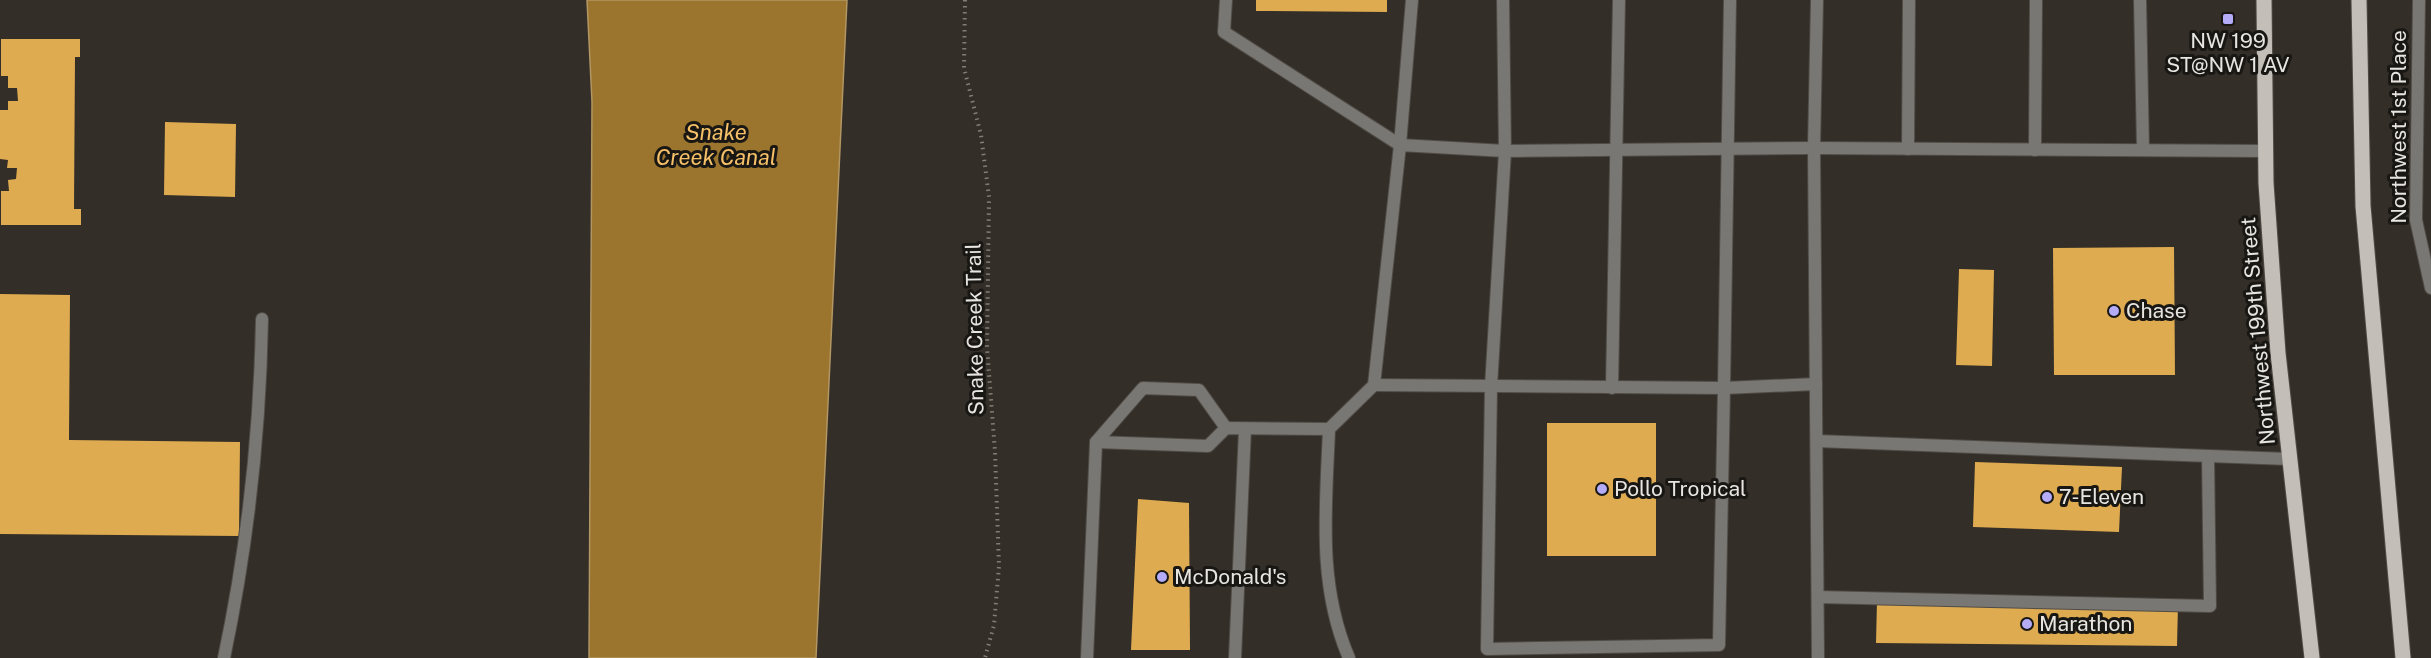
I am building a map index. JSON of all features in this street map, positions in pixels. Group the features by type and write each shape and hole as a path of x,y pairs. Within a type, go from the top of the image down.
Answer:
{"main road":[{"name":"Northwest 199th Street","path":"2264,0 2266,151 2278,353 2312,658"},
{"path":"2359,0 2363,207 2403,658"}],"street":[{"path":"1226,0 1224,32 1400,145 1504,151 1814,148 2266,151"},
{"path":"1349,658 1337,632 1324,558 1329,429 1374,385 1400,145 1412,0"},
{"path":"1503,0 1504,151 1491,387 1487,649 1719,645 1730,0"},
{"path":"1612,388 1619,0"},
{"path":"1817,0 1814,148 1818,658"},
{"path":"1908,149 1910,0"},
{"path":"2035,150 2036,0"},
{"path":"2140,0 2143,149"},
{"name":"Northwest 1st Place","path":"2419,0 2416,220 2431,288"},
{"path":"224,658 242,574 260,419 262,319"},
{"path":"1374,385 1724,388 1816,384"},
{"path":"1087,658 1096,442 1143,388 1199,390 1226,428"},
{"path":"1096,442 1208,446 1226,428 1329,429"},
{"path":"1235,658 1245,429"},
{"path":"1817,441 2290,459"},
{"path":"1818,597 2210,606 2208,456"}],"path":[{"name":"Snake Creek Trail","path":"965,0 964,68 981,135 989,197 987,348 999,556 994,625 985,658"}],"water":[{"name":"Snake Creek Canal","path":"587,0 847,0 816,658 589,658 592,102"}],"building":[{"path":"1256,0 1387,0 1387,12 1256,11"},
{"path":"1,39 80,39 80,57 75,57 74,209 81,209 81,225 1,225 1,191 9,191 8,180 16,179 17,168 7,168 8,160 0,159 0,110 8,110 8,101 18,101 17,88 8,88 8,76 1,76"},
{"path":"165,122 236,124 235,197 164,195"},
{"name":"Chase","path":"2174,247 2175,375 2054,375 2053,248"},
{"path":"1959,269 1994,270 1992,366 1956,365"},
{"path":"0,294 70,295 69,440 240,442 239,536 0,534"},
{"name":"Pollo Tropical","path":"1547,423 1656,423 1656,556 1547,556"},
{"name":"7-Eleven","path":"1975,462 2122,467 2119,532 1973,527"},
{"name":"McDonald's","path":"1138,499 1189,503 1190,650 1131,650"},
{"name":"Marathon","path":"1877,601 2178,605 2177,646 1876,643"}],"place":[{"name":"NW 199 ST@NW 1 AV","path":"2228,19"},
{"name":"Chase","path":"2114,311"},
{"name":"Pollo Tropical","path":"1602,489"},
{"name":"7-Eleven","path":"2047,497"},
{"name":"McDonald's","path":"1162,577"},
{"name":"Marathon","path":"2027,624"}]}
